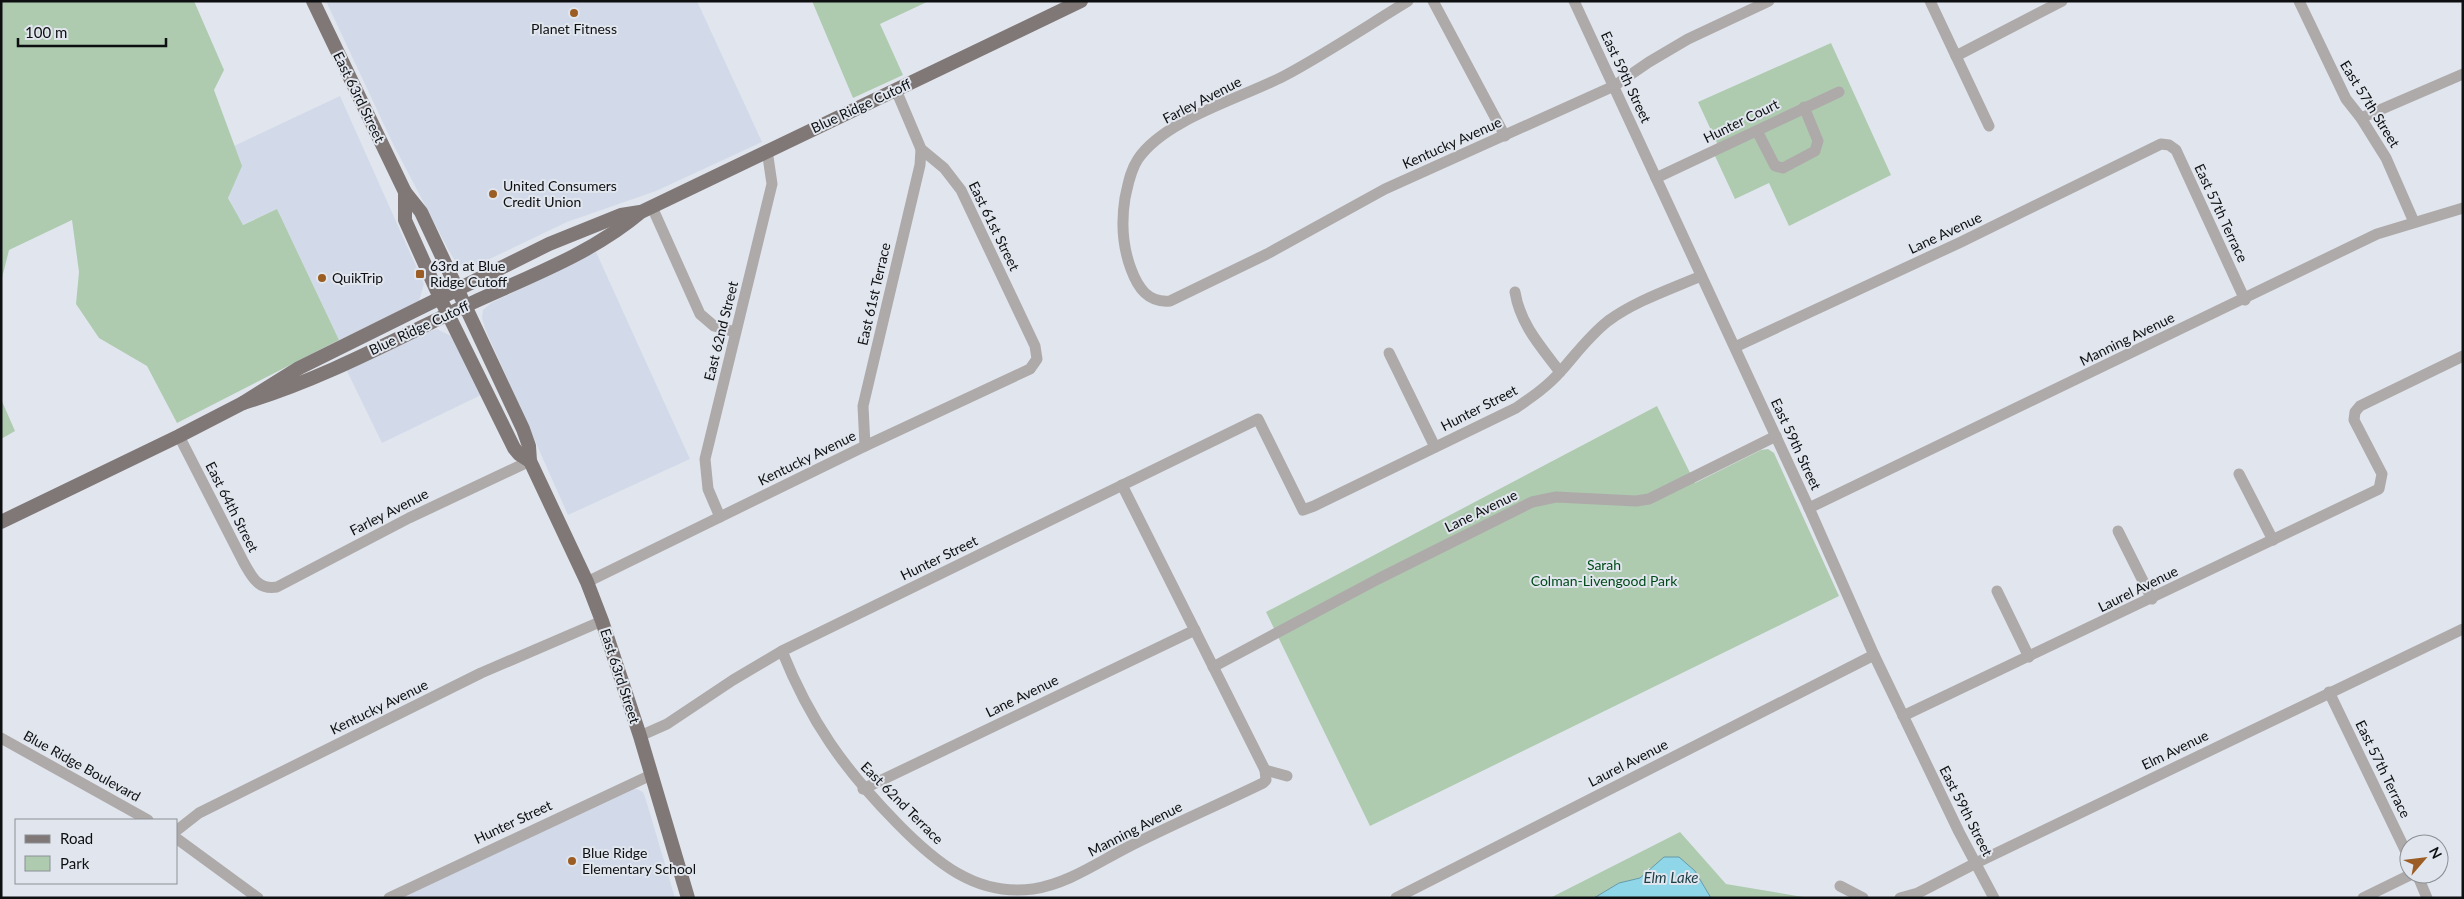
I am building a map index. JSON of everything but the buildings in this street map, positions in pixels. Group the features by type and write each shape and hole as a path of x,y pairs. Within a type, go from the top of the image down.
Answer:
{"main road":[{"name":"East 63rd Street","path":"313,1 405,192 421,212 458,288 523,429 529,446 530,462 587,582 640,736 688,898"},
{"name":"Blue Ridge Cutoff","path":"243,403 280,392 466,306 617,232 647,210 767,150 896,90 1066,5 1081,1"},
{"name":"East 63rd Street","path":"405,192 405,220 440,298 514,448 530,462"},
{"name":"Blue Ridge Cutoff","path":"1,522 180,436 243,403 299,368 549,244 621,215 647,210"}],"street":[{"name":"Farley Avenue","path":"1145,294 1134,278 1124,251 1122,217 1129,177 1137,160 1148,146 1182,123 1284,76 1408,1"},
{"path":"1433,1 1505,136"},
{"name":"East 59th Street","path":"1574,1 1776,436 1902,716 1994,898"},
{"name":"Kentucky Avenue","path":"1145,294 1162,302 1170,301 1268,254 1385,189 1614,86 1688,39 1769,1"},
{"path":"1930,1 1989,126"},
{"path":"1956,56 2062,1"},
{"name":"East 57th Street","path":"2298,1 2346,99 2361,118 2386,158 2414,222"},
{"path":"2361,118 2463,74"},
{"name":"East 61st Street","path":"896,90 921,149 944,168 961,190 1035,346 1037,359"},
{"name":"Hunter Court","path":"1656,178 1839,92"},
{"path":"1757,131 1775,166 1784,168 1815,151 1818,142 1804,107"},
{"name":"Lane Avenue","path":"1735,347 1961,242 2161,144 2166,144"},
{"name":"East 57th Terrace","path":"2166,144 2176,150 2244,300"},
{"name":"East 61st Terrace","path":"865,446 863,406 920,165 921,149"},
{"name":"East 62nd Street","path":"720,517 708,489 705,459 772,184 767,150"},
{"name":"Manning Avenue","path":"1809,508 2244,300 2376,234 2463,208"},
{"path":"647,210 700,314 714,326 735,332"},
{"name":"Hunter Street","path":"640,736 667,724 733,680 782,651 1258,419 1303,510 1516,408 1542,390 1584,343 1609,320 1633,306 1701,276"},
{"path":"1515,292 1517,306 1524,324 1560,372"},
{"path":"1389,353 1435,447"},
{"name":"Laurel Avenue","path":"1902,716 2152,599 2379,489 2382,483 2382,474 2354,420 2357,409 2463,356"},
{"name":"Kentucky Avenue","path":"587,582 865,446 1030,369 1037,359"},
{"name":"East 64th Street","path":"180,436 244,563 255,582 262,586"},
{"name":"Lane Avenue","path":"1213,667 1378,578 1532,502 1556,497 1636,501 1649,499 1776,436"},
{"name":"Farley Avenue","path":"262,586 277,587 409,518 530,462"},
{"path":"2239,474 2273,540"},
{"path":"1122,484 1265,770 1287,776"},
{"path":"2118,531 2152,599"},
{"path":"1998,590 2029,657"},
{"name":"Kentucky Avenue","path":"178,829 199,813 481,673 602,621"},
{"name":"Elm Avenue","path":"1900,898 1918,893 2329,692 2463,629"},
{"name":"Lane Avenue","path":"863,789 1195,630"},
{"name":"East 62nd Terrace","path":"782,651 795,684 817,724 838,757 863,789 915,841 946,866 964,878 986,887 1002,889"},
{"name":"Laurel Avenue","path":"1396,898 1874,655"},
{"name":"East 57th Terrace","path":"2329,692 2399,837"},
{"name":"Blue Ridge Boulevard","path":"1,738 146,819"},
{"name":"Manning Avenue","path":"1002,889 1034,889 1053,884 1089,869 1126,848 1263,783 1266,780 1265,770"},
{"name":"Hunter Street","path":"388,898 651,775"},
{"path":"178,839 258,898"},
{"path":"2363,898 2399,880"},
{"path":"2421,884 2427,898"},
{"path":"1840,886 1862,898"}],"shaded area":[{"path":"326,1 697,1 762,142 656,191 567,222 473,267 463,267 455,261 449,251 393,144"},
{"path":"340,96 424,284 419,301 339,340 277,209 242,225 228,197 241,166 234,146"},
{"path":"596,252 690,459 568,515 486,331 482,318 483,310 491,303"},
{"path":"437,329 451,336 481,395 382,443 346,369"},
{"name":"Blue Ridge Elementary School","path":"631,789 643,792 675,898 401,898"}],"green space":[{"path":"1,1 194,1 224,70 214,90 242,166 228,198 243,225 277,209 339,340 177,423 147,366 99,338 76,304 79,272 72,220 9,250 1,282"},
{"path":"812,1 929,1 880,24 903,75 853,98"},
{"path":"1831,43 1891,175 1789,226 1769,183 1735,199 1715,156 1717,143 1698,102"},
{"path":"1,399 15,431 1,439"},
{"name":"Sarah Colman-Livengood Park","path":"1657,406 1695,483 1761,450 1768,449 1774,453 1839,596 1370,826 1266,612"},
{"path":"1680,832 1726,884 1809,898 1711,898 1695,871 1649,868 1640,878 1619,883 1594,898 1550,898"}],"water":[{"name":"Elm Lake","path":"1664,857 1679,857 1695,871 1711,898 1594,898 1619,883 1640,878"}],"place":[{"name":"Planet Fitness","path":"574,13"},
{"name":"United Consumers Credit Union","path":"493,194"},
{"name":"63rd at Blue Ridge Cutoff","path":"420,274"},
{"name":"QuikTrip","path":"322,278"},
{"name":"Blue Ridge Elementary School","path":"572,861"}]}
